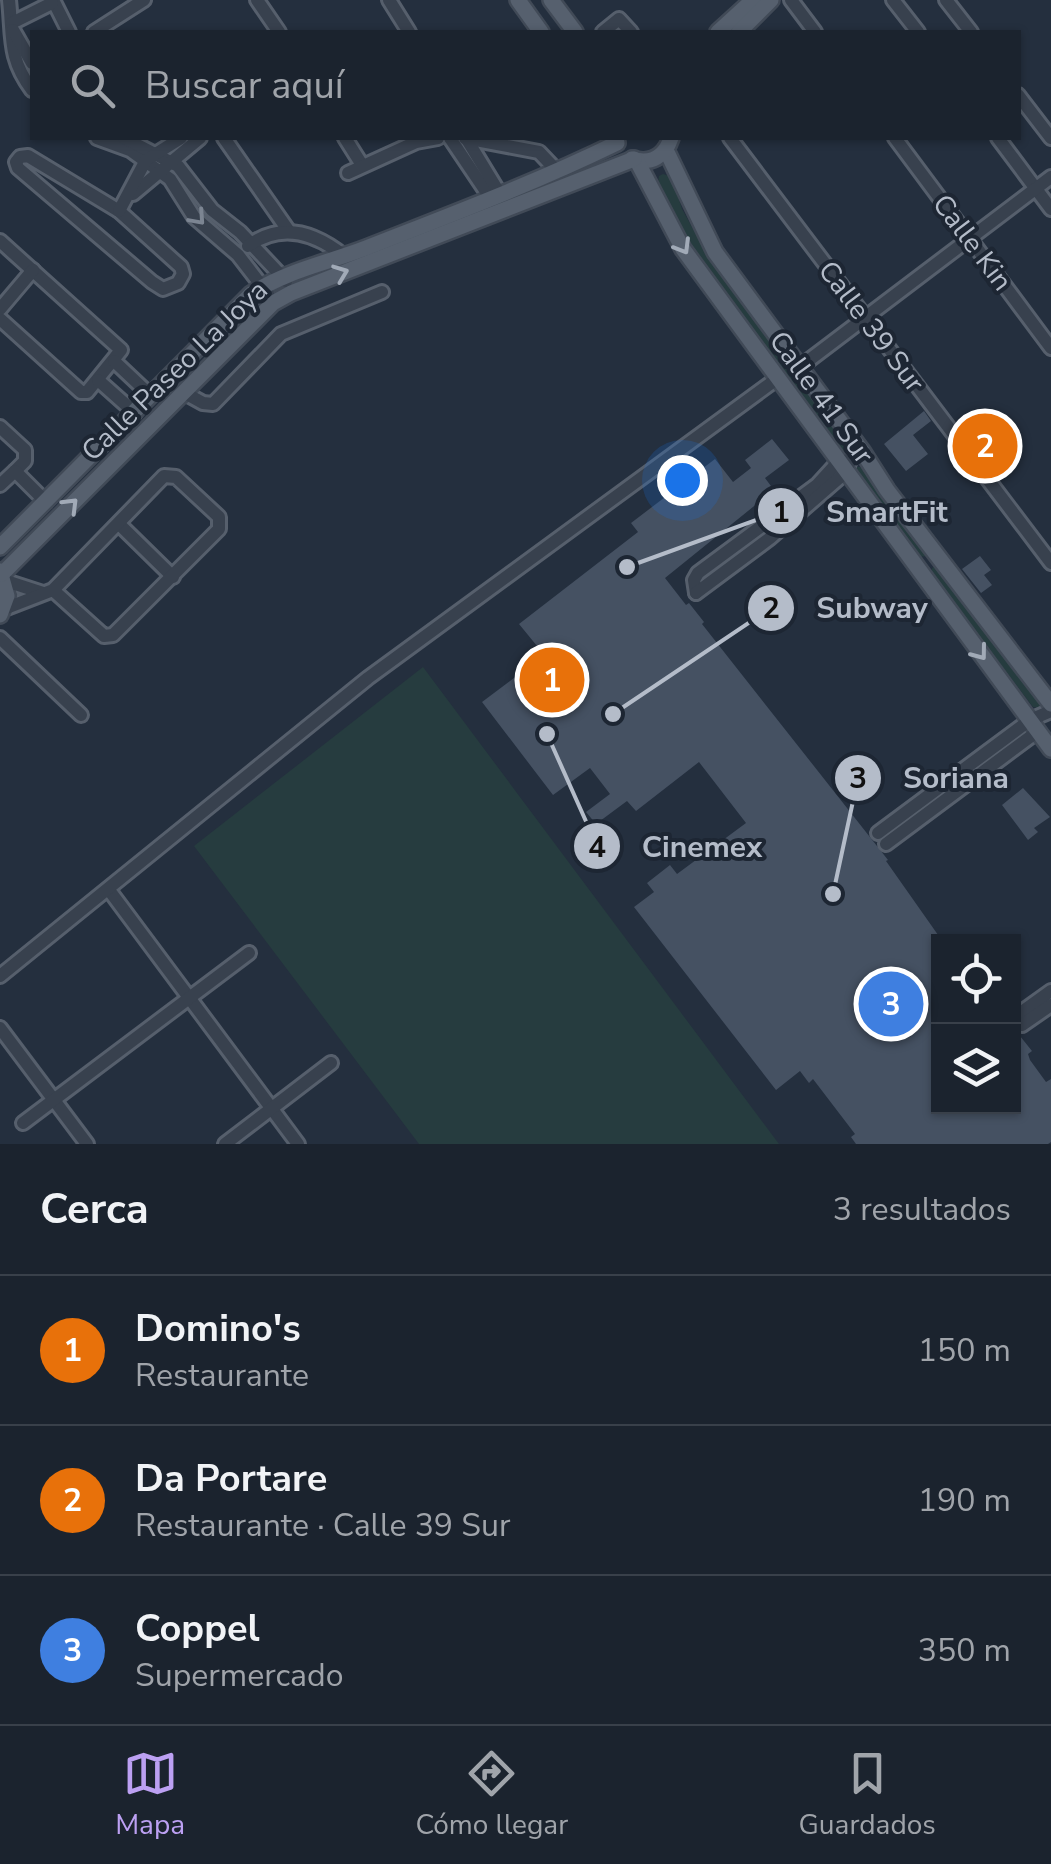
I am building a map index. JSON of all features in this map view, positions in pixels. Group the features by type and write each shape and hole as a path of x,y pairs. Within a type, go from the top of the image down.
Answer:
{"main road":[{"path":"518,0 540,30"},
{"path":"552,0 574,30"},
{"path":"720,30 752,0"},
{"path":"741,30 771,0"},
{"name":"Calle Paseo La Joya","path":"0,547 251,294 284,275 344,256 558,172 616,140"},
{"name":"Calle 41 Sur","path":"616,140 622,152 635,160 683,249 778,378 849,461 887,490 1051,707"},
{"name":"Calle Paseo La Joya","path":"2,576 273,303 635,160 655,159 668,144"},
{"name":"Calle 41 Sur","path":"668,144 715,252 800,367 849,461 916,569 1051,750"},
{"path":"916,569 938,553"},
{"path":"2,576 7,596 2,612"}],"street":[{"path":"97,30 141,0"},
{"path":"258,0 278,30"},
{"path":"388,0 407,30"},
{"path":"790,0 813,30"},
{"path":"893,0 916,30"},
{"path":"946,0 969,30"},
{"path":"9,14 53,2 68,30"},
{"path":"9,14 30,59"},
{"path":"9,14 10,48 30,87"},
{"path":"606,30 619,20 629,30"},
{"path":"1021,99 1051,138"},
{"path":"103,140 171,161 212,210 284,275 291,293"},
{"path":"127,140 151,156 194,217 238,255 273,303"},
{"path":"123,205 151,156 178,140"},
{"path":"123,205 197,140"},
{"path":"225,140 288,230"},
{"path":"346,140 362,165"},
{"path":"348,172 427,140"},
{"path":"452,140 495,196"},
{"path":"467,140 495,196"},
{"path":"480,140 539,152 558,172"},
{"name":"Calle 39 Sur","path":"731,140 1051,562"},
{"name":"Calle Kin","path":"896,140 1051,348"},
{"path":"1000,140 1051,209"},
{"path":"20,156 28,156 123,205 181,268 183,274 178,284 170,290 152,282 18,168 16,162 20,156"},
{"path":"800,367 1051,177"},
{"path":"238,255 251,243 288,230 322,238 344,256"},
{"path":"0,241 120,347 98,380 87,392 81,392 0,319"},
{"path":"0,308 33,270"},
{"path":"183,392 212,404 281,334 382,292"},
{"path":"114,361 150,396"},
{"path":"0,976 368,678 778,378"},
{"path":"98,380 135,412"},
{"path":"0,427 25,450 25,461 0,484"},
{"path":"766,532 698,573 694,580 696,593 766,532 816,484 849,461"},
{"path":"14,471 46,502"},
{"path":"2,576 48,591 108,637 218,529 218,517 170,475 164,476 48,591 2,612"},
{"path":"119,524 173,577"},
{"path":"0,638 80,715"},
{"path":"882,839 1034,726 1051,707"},
{"path":"110,890 298,1144"},
{"path":"22,1123 249,953"},
{"path":"1051,991 1019,1020 1051,1005"},
{"path":"0,1028 87,1144"},
{"path":"225,1144 331,1062"}],"green space":[{"path":"663,174 672,177 682,209 703,247 852,447 849,453 841,452 697,255 658,182"},
{"path":"860,467 928,552 927,556 919,557 854,471"},
{"path":"935,564 1042,703 1040,708 1033,707 930,572"},
{"path":"423,667 779,1144 419,1144 194,846"}],"building":[{"path":"924,411 931,421 913,435 928,454 906,471 884,444"},
{"path":"988,432 1011,462 997,472 974,442"},
{"path":"772,439 789,460 765,478 774,490 665,578 686,605 689,603 888,860 937,934 931,934 931,1114 1021,1114 1021,1037 1032,1051 1028,1054 1030,1060 1046,1082 1051,1079 1048,1144 856,1144 851,1137 855,1134 813,1079 809,1083 800,1071 776,1090 634,907 654,892 647,883 670,865 677,874 746,823 699,762 636,811 627,801 596,824 586,812 610,794 590,768 553,795 482,702 539,659 532,650 537,646 519,624 638,532 631,523 715,459 733,482 751,468 745,460"},
{"path":"980,556 991,570 984,575 992,585 981,593 962,569"},
{"path":"1023,788 1050,817 1034,828 1038,832 1028,840 1002,805"}],"place":[{"name":"Da Portare","path":"985,446"},
{"name":"SmartFit","path":"627,567"},
{"name":"Domino's","path":"552,680"},
{"name":"Subway","path":"613,714"},
{"name":"Cinemex","path":"547,734"},
{"name":"Soriana","path":"833,894"},
{"name":"Coppel","path":"891,1004"}]}
